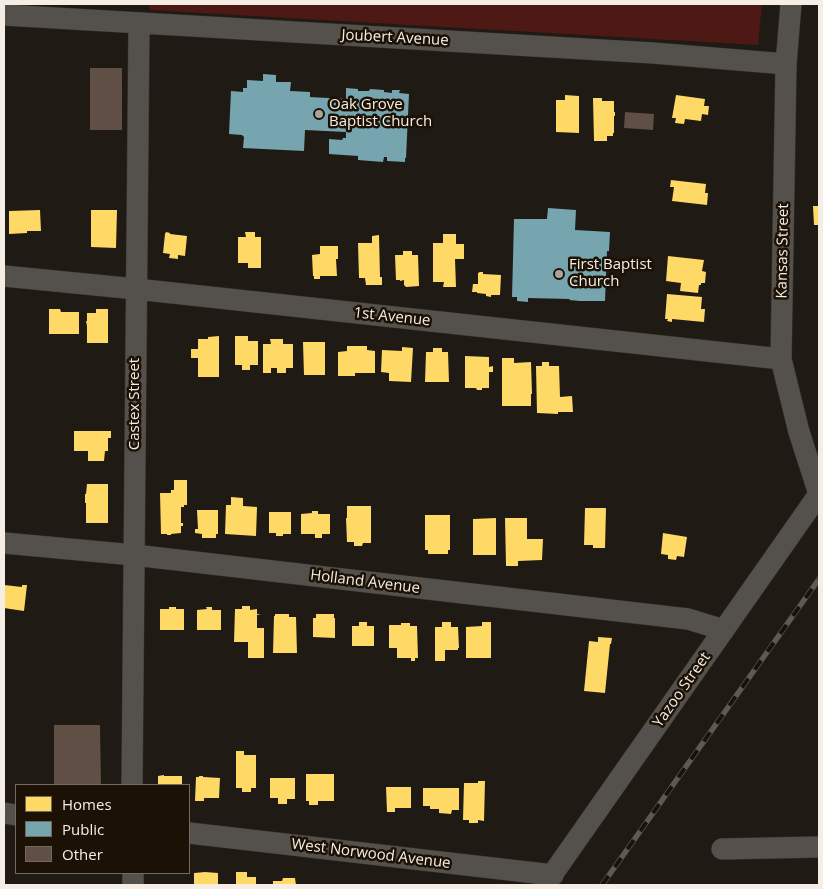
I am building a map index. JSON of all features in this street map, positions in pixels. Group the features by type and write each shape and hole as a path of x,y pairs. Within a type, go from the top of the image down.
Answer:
{"street":[{"name":"Kansas Street","path":"791,4 786,64 781,359 799,432 819,494"},
{"name":"Joubert Avenue","path":"4,15 634,52 786,64"},
{"name":"Castex Street","path":"132,784 139,23"},
{"name":"1st Avenue","path":"4,276 781,359"},
{"name":"Yazoo Street","path":"549,880 819,494"},
{"name":"Holland Avenue","path":"4,543 134,555 688,619 724,630"},
{"name":"West Norwood Avenue","path":"190,833 549,880"},
{"path":"722,849 819,847"}],"shaded area":[{"path":"149,4 762,4 758,45 150,10"}],"building: Homes":[{"path":"565,95 579,96 579,133 556,132 556,100 565,100"},
{"path":"676,95 705,99 704,106 709,106 708,115 702,114 701,121 685,119 684,124 675,123 676,118 672,118"},
{"path":"593,98 602,98 602,101 614,101 614,133 613,136 607,136 607,141 594,141"},
{"path":"671,180 706,184 705,193 708,193 707,205 672,201 674,187 670,187"},
{"path":"813,206 819,206 819,225 814,225"},
{"path":"40,210 41,231 9,234 9,211"},
{"path":"91,210 117,210 116,248 91,247"},
{"path":"166,232 187,236 185,256 178,255 178,259 169,258 170,254 163,253"},
{"path":"245,232 255,232 255,237 261,237 261,268 248,268 248,263 238,263 238,237 246,237"},
{"path":"443,234 456,234 456,244 464,244 464,259 455,259 456,287 443,287 444,282 433,282 433,243 443,243"},
{"path":"379,235 380,277 382,277 382,285 366,285 365,278 359,278 358,243 372,243 372,236"},
{"path":"320,246 338,246 338,259 336,259 337,276 320,276 320,279 314,279 312,255 320,254"},
{"path":"403,251 412,251 412,255 418,255 419,286 406,287 404,280 396,280 395,255 403,255"},
{"path":"668,256 704,260 702,271 706,272 705,283 699,285 698,293 680,291 681,283 666,281"},
{"path":"483,272 483,274 501,275 500,295 491,295 491,297 486,296 486,294 472,292 473,284 478,284 478,273"},
{"path":"667,294 702,297 701,309 705,309 704,322 672,319 672,322 667,321 668,319 665,319"},
{"path":"49,309 60,309 61,312 79,312 79,334 49,334"},
{"path":"96,309 108,309 108,343 87,343 87,313 96,313"},
{"path":"219,336 219,377 198,377 198,358 191,358 191,349 198,349 198,339"},
{"path":"235,336 248,336 248,341 258,341 258,365 250,365 250,370 242,370 242,365 235,365"},
{"path":"270,339 283,339 283,344 293,344 293,368 286,368 286,373 277,373 277,368 271,368 271,373 263,373 263,344 271,344"},
{"path":"303,342 325,342 325,375 304,375"},
{"path":"347,346 367,346 367,350 375,351 375,373 355,373 355,376 338,376 338,352 347,351"},
{"path":"402,347 413,348 411,382 389,381 389,373 381,372 382,350 402,351"},
{"path":"433,348 442,348 442,352 448,352 449,382 425,382 426,352 433,352"},
{"path":"465,356 489,357 489,367 493,366 493,372 489,372 489,388 477,390 476,388 465,388"},
{"path":"502,358 514,358 514,363 531,362 531,406 502,406"},
{"path":"542,362 549,362 549,366 559,366 560,397 572,396 573,412 558,412 558,414 537,413 536,366 542,366"},
{"path":"74,431 111,431 111,438 108,438 108,451 105,451 104,461 88,461 88,451 74,451"},
{"path":"174,480 187,480 187,505 181,507 181,523 183,523 183,526 181,526 181,533 161,534 160,493 171,493 171,490 174,490"},
{"path":"87,484 108,484 108,523 86,523 85,494"},
{"path":"231,497 243,498 243,506 257,507 256,536 225,534 226,505 231,505"},
{"path":"347,506 371,506 371,543 354,546 354,542 347,542"},
{"path":"585,508 606,508 605,548 593,548 593,545 584,545"},
{"path":"197,510 218,510 218,534 216,534 216,538 202,538 202,534 195,533 195,529 198,529"},
{"path":"312,511 318,511 318,514 330,514 330,534 322,534 322,538 315,538 315,534 301,534 301,514 312,513"},
{"path":"269,512 291,512 291,534 276,536 276,533 269,533"},
{"path":"425,515 450,515 450,550 448,550 448,554 428,554 428,550 425,550"},
{"path":"496,518 496,555 473,555 473,519"},
{"path":"505,518 527,518 527,539 543,539 542,560 518,561 518,566 506,566"},
{"path":"663,533 687,537 684,557 677,556 676,560 668,559 668,555 661,554"},
{"path":"4,585 22,587 22,585 27,585 24,611 4,608"},
{"path":"242,606 250,606 250,610 257,609 257,614 261,615 257,615 257,628 264,628 264,658 248,658 248,642 234,642 235,609 242,609"},
{"path":"169,607 184,609 184,630 160,630 160,609 169,609"},
{"path":"206,607 212,607 212,610 221,610 221,630 197,630 197,610 207,609"},
{"path":"275,614 289,614 289,617 296,617 297,653 273,653"},
{"path":"316,614 334,614 335,638 313,637 313,618 316,618"},
{"path":"359,622 367,622 367,626 374,626 374,646 352,646 352,626 359,626"},
{"path":"442,622 451,622 451,627 458,627 459,648 458,650 445,650 445,661 435,661 435,627 442,627"},
{"path":"482,622 491,622 491,658 466,658 466,627 482,626"},
{"path":"401,623 410,623 410,626 417,626 418,658 415,658 415,661 411,661 411,658 397,658 397,648 389,648 389,625 401,625"},
{"path":"598,637 612,638 605,693 584,691 589,641 598,642"},
{"path":"236,751 244,751 244,755 256,755 256,788 251,788 251,792 242,792 242,788 236,788"},
{"path":"306,774 334,774 334,801 318,801 318,805 309,805 309,801 306,801"},
{"path":"158,776 182,776 182,784 158,784"},
{"path":"196,777 220,778 219,798 204,798 204,801 195,801"},
{"path":"270,778 295,778 295,799 287,799 287,804 278,804 278,798 270,798"},
{"path":"478,781 485,781 484,821 478,820 478,823 469,823 469,820 463,820 464,783 478,783"},
{"path":"386,787 411,787 411,808 395,808 395,812 387,812"},
{"path":"423,788 459,788 459,810 452,810 451,814 439,813 439,809 430,809 430,806 423,806"},
{"path":"236,872 247,872 247,877 256,877 256,885 236,885"},
{"path":"194,873 218,873 218,885 194,885"},
{"path":"283,878 295,878 296,885 273,885 273,881 282,881"}],"building: Public":[{"name":"Oak Grove Baptist Church","path":"263,74 276,75 276,82 291,82 290,91 310,92 310,97 346,99 346,88 358,89 358,91 369,91 370,89 384,90 384,92 392,93 392,90 400,90 399,93 409,94 405,162 387,161 387,157 384,157 383,162 358,160 358,156 329,154 329,139 342,140 346,138 346,132 305,130 304,151 243,148 244,137 242,135 229,134 231,91 243,92 243,88 247,88 247,80 263,81"},
{"name":"First Baptist Church","path":"548,208 576,210 575,230 610,232 609,251 607,251 605,301 528,298 528,302 517,301 517,297 512,297 514,219 547,219"}],"building: Other":[{"path":"90,68 122,68 122,130 90,130"},
{"path":"625,112 654,114 653,130 624,128"},
{"path":"54,725 100,725 101,784 54,784"}],"railway":[{"path":"602,885 819,579"}],"place":[{"name":"Oak Grove Baptist Church","path":"319,114"},
{"name":"First Baptist Church","path":"559,274"}]}
